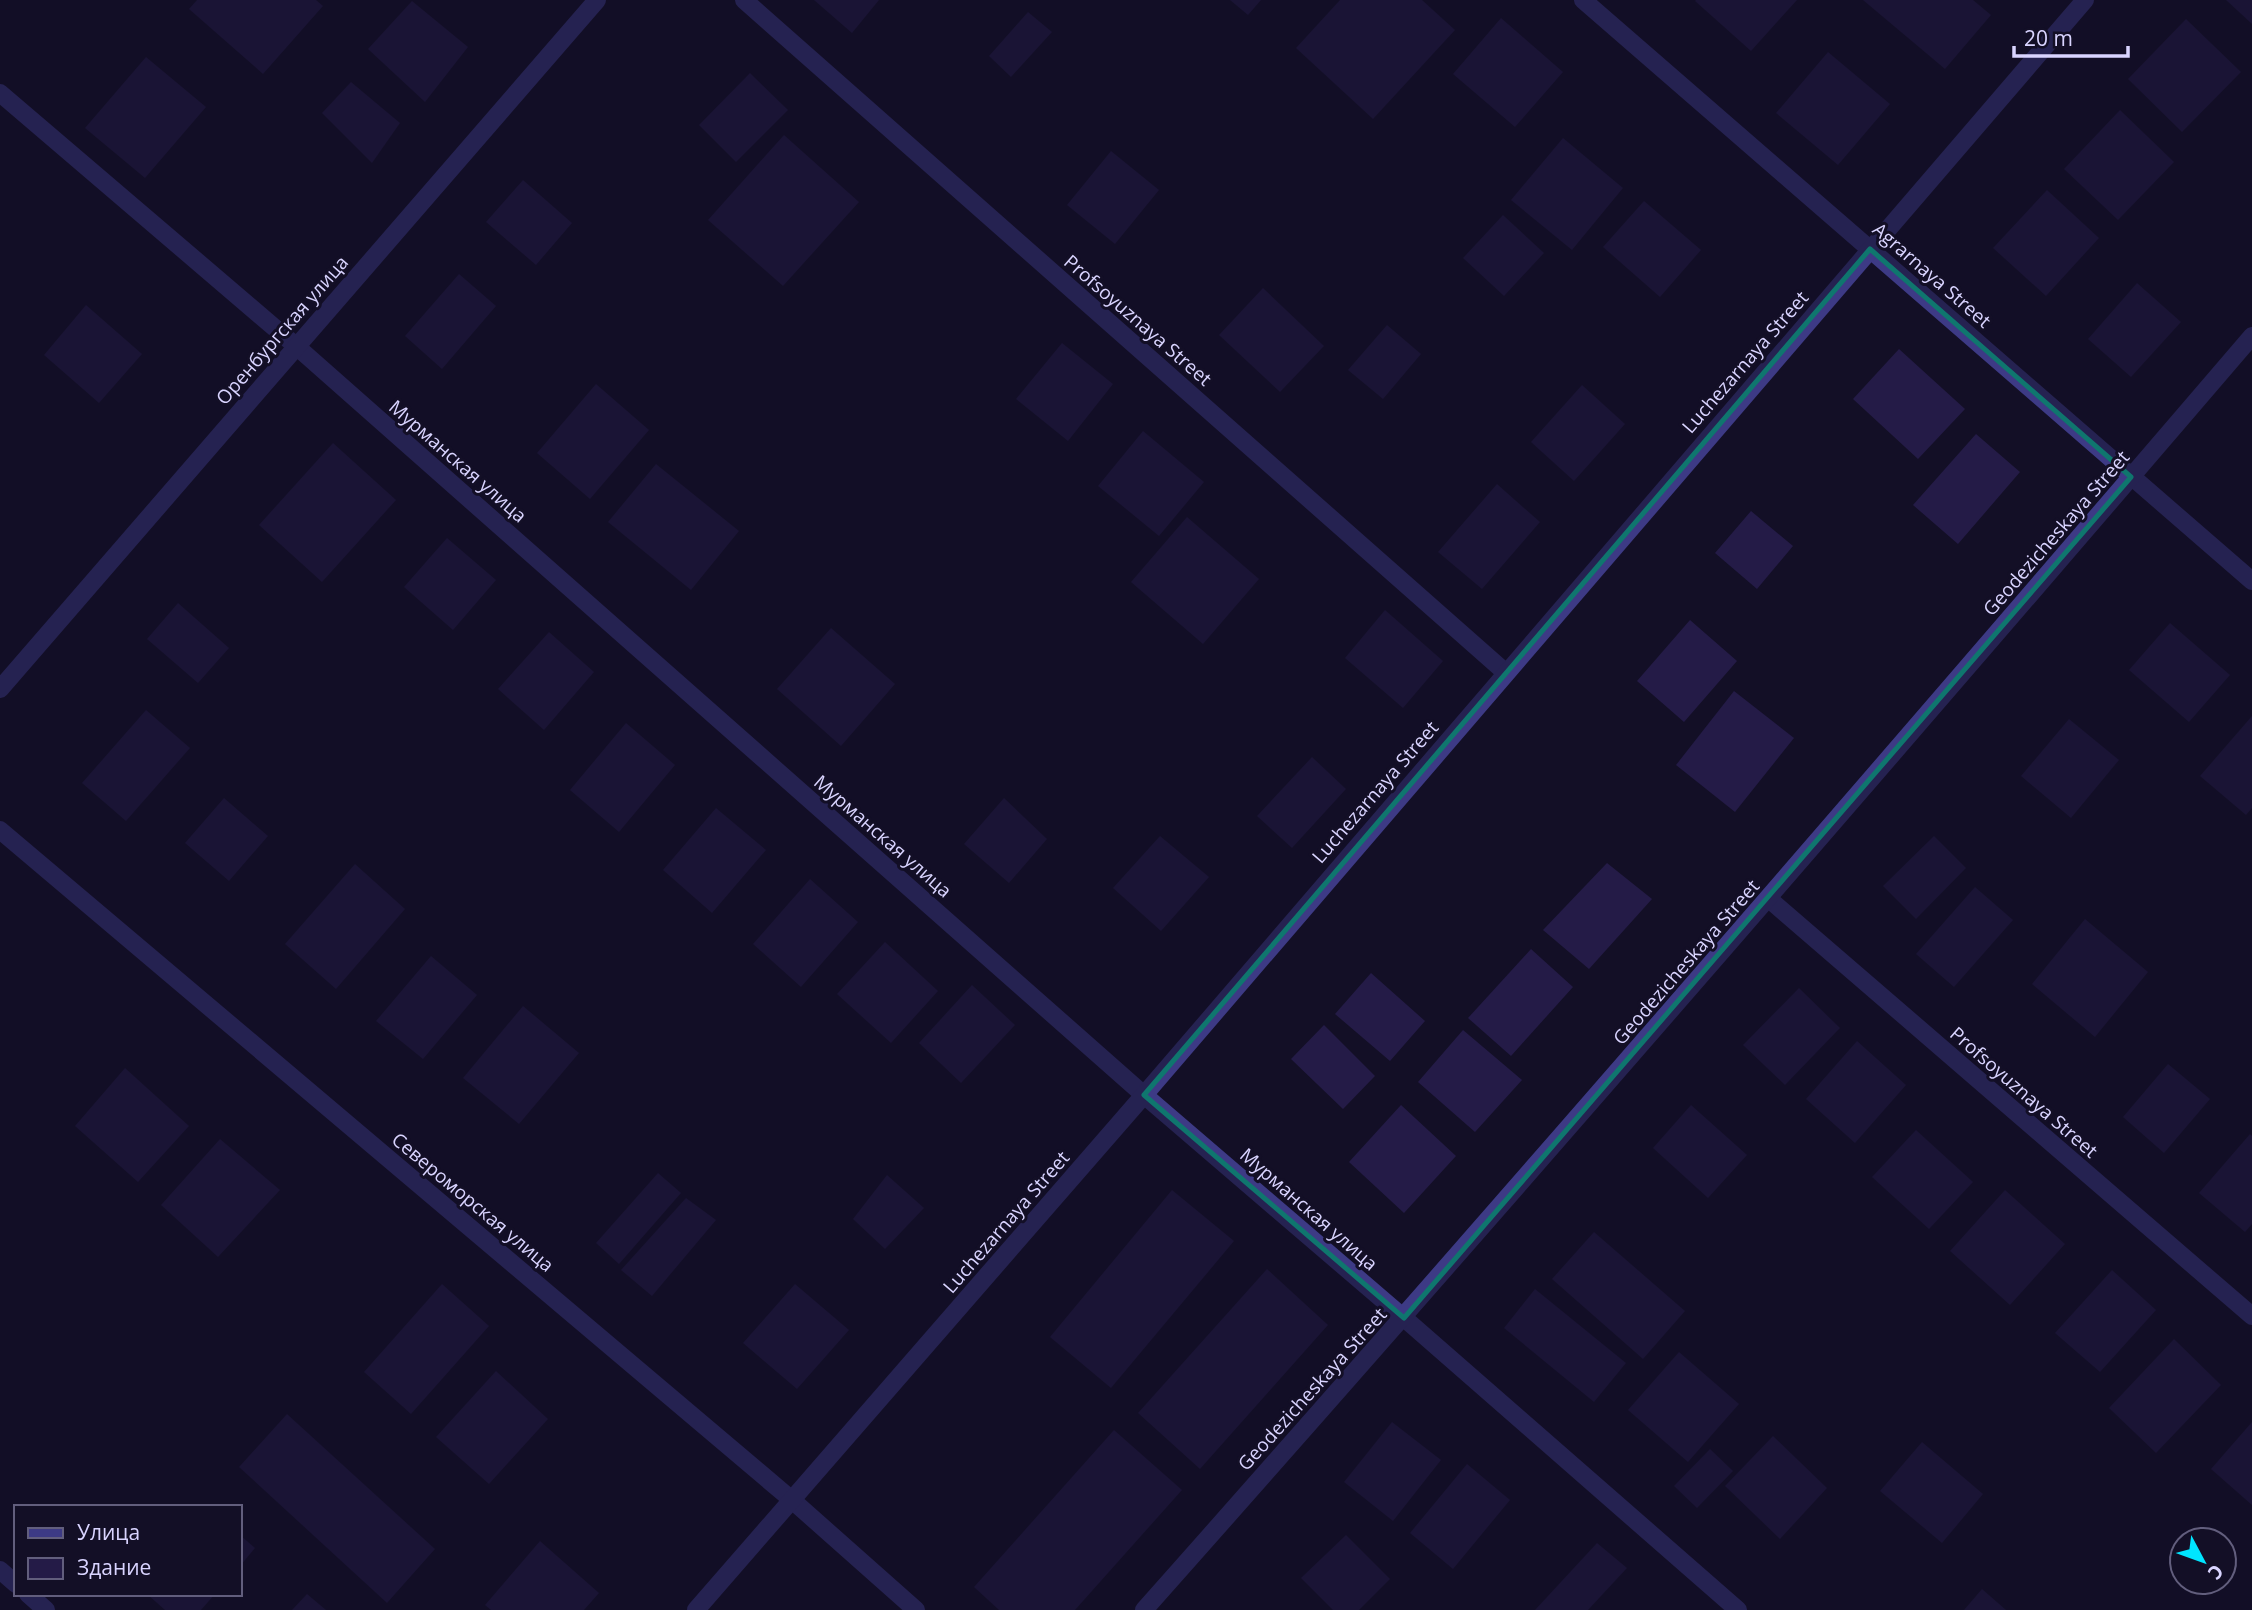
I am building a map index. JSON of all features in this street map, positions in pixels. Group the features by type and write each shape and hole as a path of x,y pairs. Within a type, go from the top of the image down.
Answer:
{"street":[{"name":"Оренбургская улица","path":"0,689 597,0"},
{"name":"Profsoyuznaya Street","path":"744,0 1505,672"},
{"name":"Agrarnaya Street","path":"1583,0 2252,581"},
{"name":"Luchezarnaya Street","path":"696,1610 1144,1095 2085,0"},
{"name":"Мурманская улица","path":"0,93 296,346 1144,1095 1738,1610"},
{"name":"Geodezicheskaya Street","path":"1144,1610 1404,1318 1769,899 2252,336"},
{"name":"Североморская улица","path":"0,830 792,1500 916,1610"},
{"name":"Profsoyuznaya Street","path":"1769,899 2252,1316"},
{"path":"0,1570 14,1582"},
{"path":"30,1596 46,1610"}],"highlighted area":[{"path":"1870,249 2131,477 1404,1318 1144,1095"}],"building":[{"path":"197,0 316,0 323,6 263,74 189,9"},
{"path":"814,0 879,0 852,33"},
{"path":"1230,0 1261,0 1248,15"},
{"path":"1340,0 1422,0 1455,30 1373,119 1296,48"},
{"path":"1696,0 1797,0 1751,51"},
{"path":"1863,0 1973,0 1991,15 1945,69"},
{"path":"2226,0 2252,0 2252,24"},
{"path":"412,1 468,47 425,102 368,49"},
{"path":"1028,12 1052,32 1011,77 989,56"},
{"path":"1501,18 1563,72 1515,127 1453,74"},
{"path":"2186,19 2241,72 2182,132 2128,79"},
{"path":"1828,52 1890,104 1838,165 1776,113"},
{"path":"146,57 206,107 145,178 85,128"},
{"path":"750,73 788,110 736,162 699,125"},
{"path":"351,82 400,123 372,163 322,113"},
{"path":"2120,110 2174,162 2118,220 2064,169"},
{"path":"784,135 859,202 783,286 708,220"},
{"path":"1563,138 1623,188 1572,250 1511,200"},
{"path":"1111,151 1159,190 1115,244 1067,205"},
{"path":"523,180 572,223 536,265 486,222"},
{"path":"2047,190 2099,238 2046,296 1993,248"},
{"path":"1644,201 1701,250 1660,297 1603,247"},
{"path":"1503,215 1544,253 1504,296 1463,258"},
{"path":"459,274 496,306 442,369 405,336"},
{"path":"2137,283 2181,322 2131,377 2088,339"},
{"path":"1263,288 1324,346 1280,392 1219,335"},
{"path":"86,305 142,354 99,403 44,355"},
{"path":"1387,325 1421,354 1383,399 1348,370"},
{"path":"1062,343 1113,384 1068,441 1016,399"},
{"path":"1899,349 1965,409 1918,459 1853,399"},
{"path":"596,384 649,430 590,499 537,453"},
{"path":"1582,385 1625,424 1574,481 1531,442"},
{"path":"1143,431 1204,482 1159,536 1098,486"},
{"path":"1976,434 2020,472 1958,544 1913,505"},
{"path":"333,443 396,500 322,582 259,525"},
{"path":"656,464 739,531 691,590 608,522"},
{"path":"1497,484 1540,522 1482,589 1438,552"},
{"path":"1751,511 1793,546 1757,589 1715,553"},
{"path":"1187,517 1259,579 1203,644 1131,582"},
{"path":"447,538 496,580 453,630 404,587"},
{"path":"178,603 229,648 198,683 147,639"},
{"path":"1385,610 1443,661 1403,708 1345,658"},
{"path":"1690,620 1737,661 1684,722 1637,681"},
{"path":"2170,623 2230,675 2189,722 2129,670"},
{"path":"831,628 895,684 841,746 777,689"},
{"path":"549,632 594,672 544,730 498,689"},
{"path":"1734,691 1794,738 1735,812 1676,765"},
{"path":"146,710 190,748 126,821 82,783"},
{"path":"2252,716 2252,808 2246,815 2200,776"},
{"path":"2069,719 2119,760 2071,818 2021,776"},
{"path":"626,723 675,765 619,832 570,790"},
{"path":"1312,757 1346,789 1292,848 1257,816"},
{"path":"224,798 268,836 229,881 185,843"},
{"path":"1004,798 1047,839 1009,883 964,844"},
{"path":"716,808 766,850 712,913 663,870"},
{"path":"1160,836 1209,877 1161,931 1113,888"},
{"path":"1934,836 1966,868 1916,919 1883,886"},
{"path":"1607,863 1652,899 1589,969 1543,930"},
{"path":"355,864 405,909 336,989 285,944"},
{"path":"810,879 858,922 801,987 753,944"},
{"path":"1975,887 2013,920 1954,987 1916,954"},
{"path":"2085,919 2148,972 2095,1037 2032,984"},
{"path":"885,942 938,991 891,1043 837,994"},
{"path":"1531,949 1573,987 1511,1056 1468,1018"},
{"path":"431,956 477,995 423,1059 376,1021"},
{"path":"1371,973 1425,1021 1390,1061 1335,1014"},
{"path":"972,985 1015,1025 961,1083 919,1043"},
{"path":"1799,988 1840,1028 1785,1085 1743,1045"},
{"path":"523,1006 579,1053 519,1124 463,1078"},
{"path":"1324,1025 1375,1076 1343,1109 1291,1059"},
{"path":"1463,1030 1522,1080 1475,1132 1418,1082"},
{"path":"1857,1041 1906,1085 1855,1143 1806,1099"},
{"path":"2168,1064 2210,1099 2164,1153 2123,1117"},
{"path":"125,1068 189,1126 138,1182 75,1126"},
{"path":"1401,1105 1456,1156 1404,1213 1349,1162"},
{"path":"1691,1105 1747,1155 1708,1198 1653,1148"},
{"path":"1916,1130 1973,1182 1929,1229 1872,1177"},
{"path":"2250,1134 2252,1224 2245,1232 2199,1193"},
{"path":"220,1139 280,1190 218,1257 161,1205"},
{"path":"658,1173 681,1193 619,1264 596,1243"},
{"path":"887,1175 924,1208 885,1249 853,1219"},
{"path":"1172,1190 1234,1241 1111,1388 1050,1337"},
{"path":"2005,1190 2065,1244 2010,1305 1950,1251"},
{"path":"686,1198 716,1220 652,1296 621,1270"},
{"path":"1594,1232 1685,1311 1643,1359 1552,1279"},
{"path":"1267,1269 1328,1325 1200,1469 1138,1413"},
{"path":"2112,1270 2156,1310 2100,1372 2055,1333"},
{"path":"442,1284 489,1326 411,1414 364,1372"},
{"path":"795,1284 849,1330 797,1389 743,1343"},
{"path":"1535,1289 1626,1363 1594,1402 1504,1328"},
{"path":"2174,1339 2221,1385 2156,1453 2109,1408"},
{"path":"1679,1352 1739,1404 1688,1462 1628,1410"},
{"path":"496,1371 548,1419 489,1484 436,1437"},
{"path":"287,1414 435,1549 387,1603 239,1467"},
{"path":"1392,1422 1441,1460 1393,1521 1344,1482"},
{"path":"2252,1422 2252,1505 2211,1469"},
{"path":"1114,1430 1182,1490 1075,1610 999,1610 974,1587"},
{"path":"1773,1436 1827,1488 1780,1539 1725,1486"},
{"path":"1922,1442 1983,1494 1942,1543 1880,1491"},
{"path":"1710,1449 1733,1471 1697,1508 1674,1486"},
{"path":"1467,1464 1510,1500 1453,1569 1410,1533"},
{"path":"1346,1535 1390,1579 1359,1610 1333,1610 1301,1578"},
{"path":"242,1537 255,1548 242,1564"},
{"path":"540,1541 599,1593 584,1610 491,1610 485,1605"},
{"path":"1597,1543 1627,1568 1588,1610 1535,1610"},
{"path":"1982,1589 2006,1610 1964,1610"},
{"path":"307,1594 326,1610 292,1610"},
{"path":"149,1596 213,1596 201,1610 165,1610"}]}
